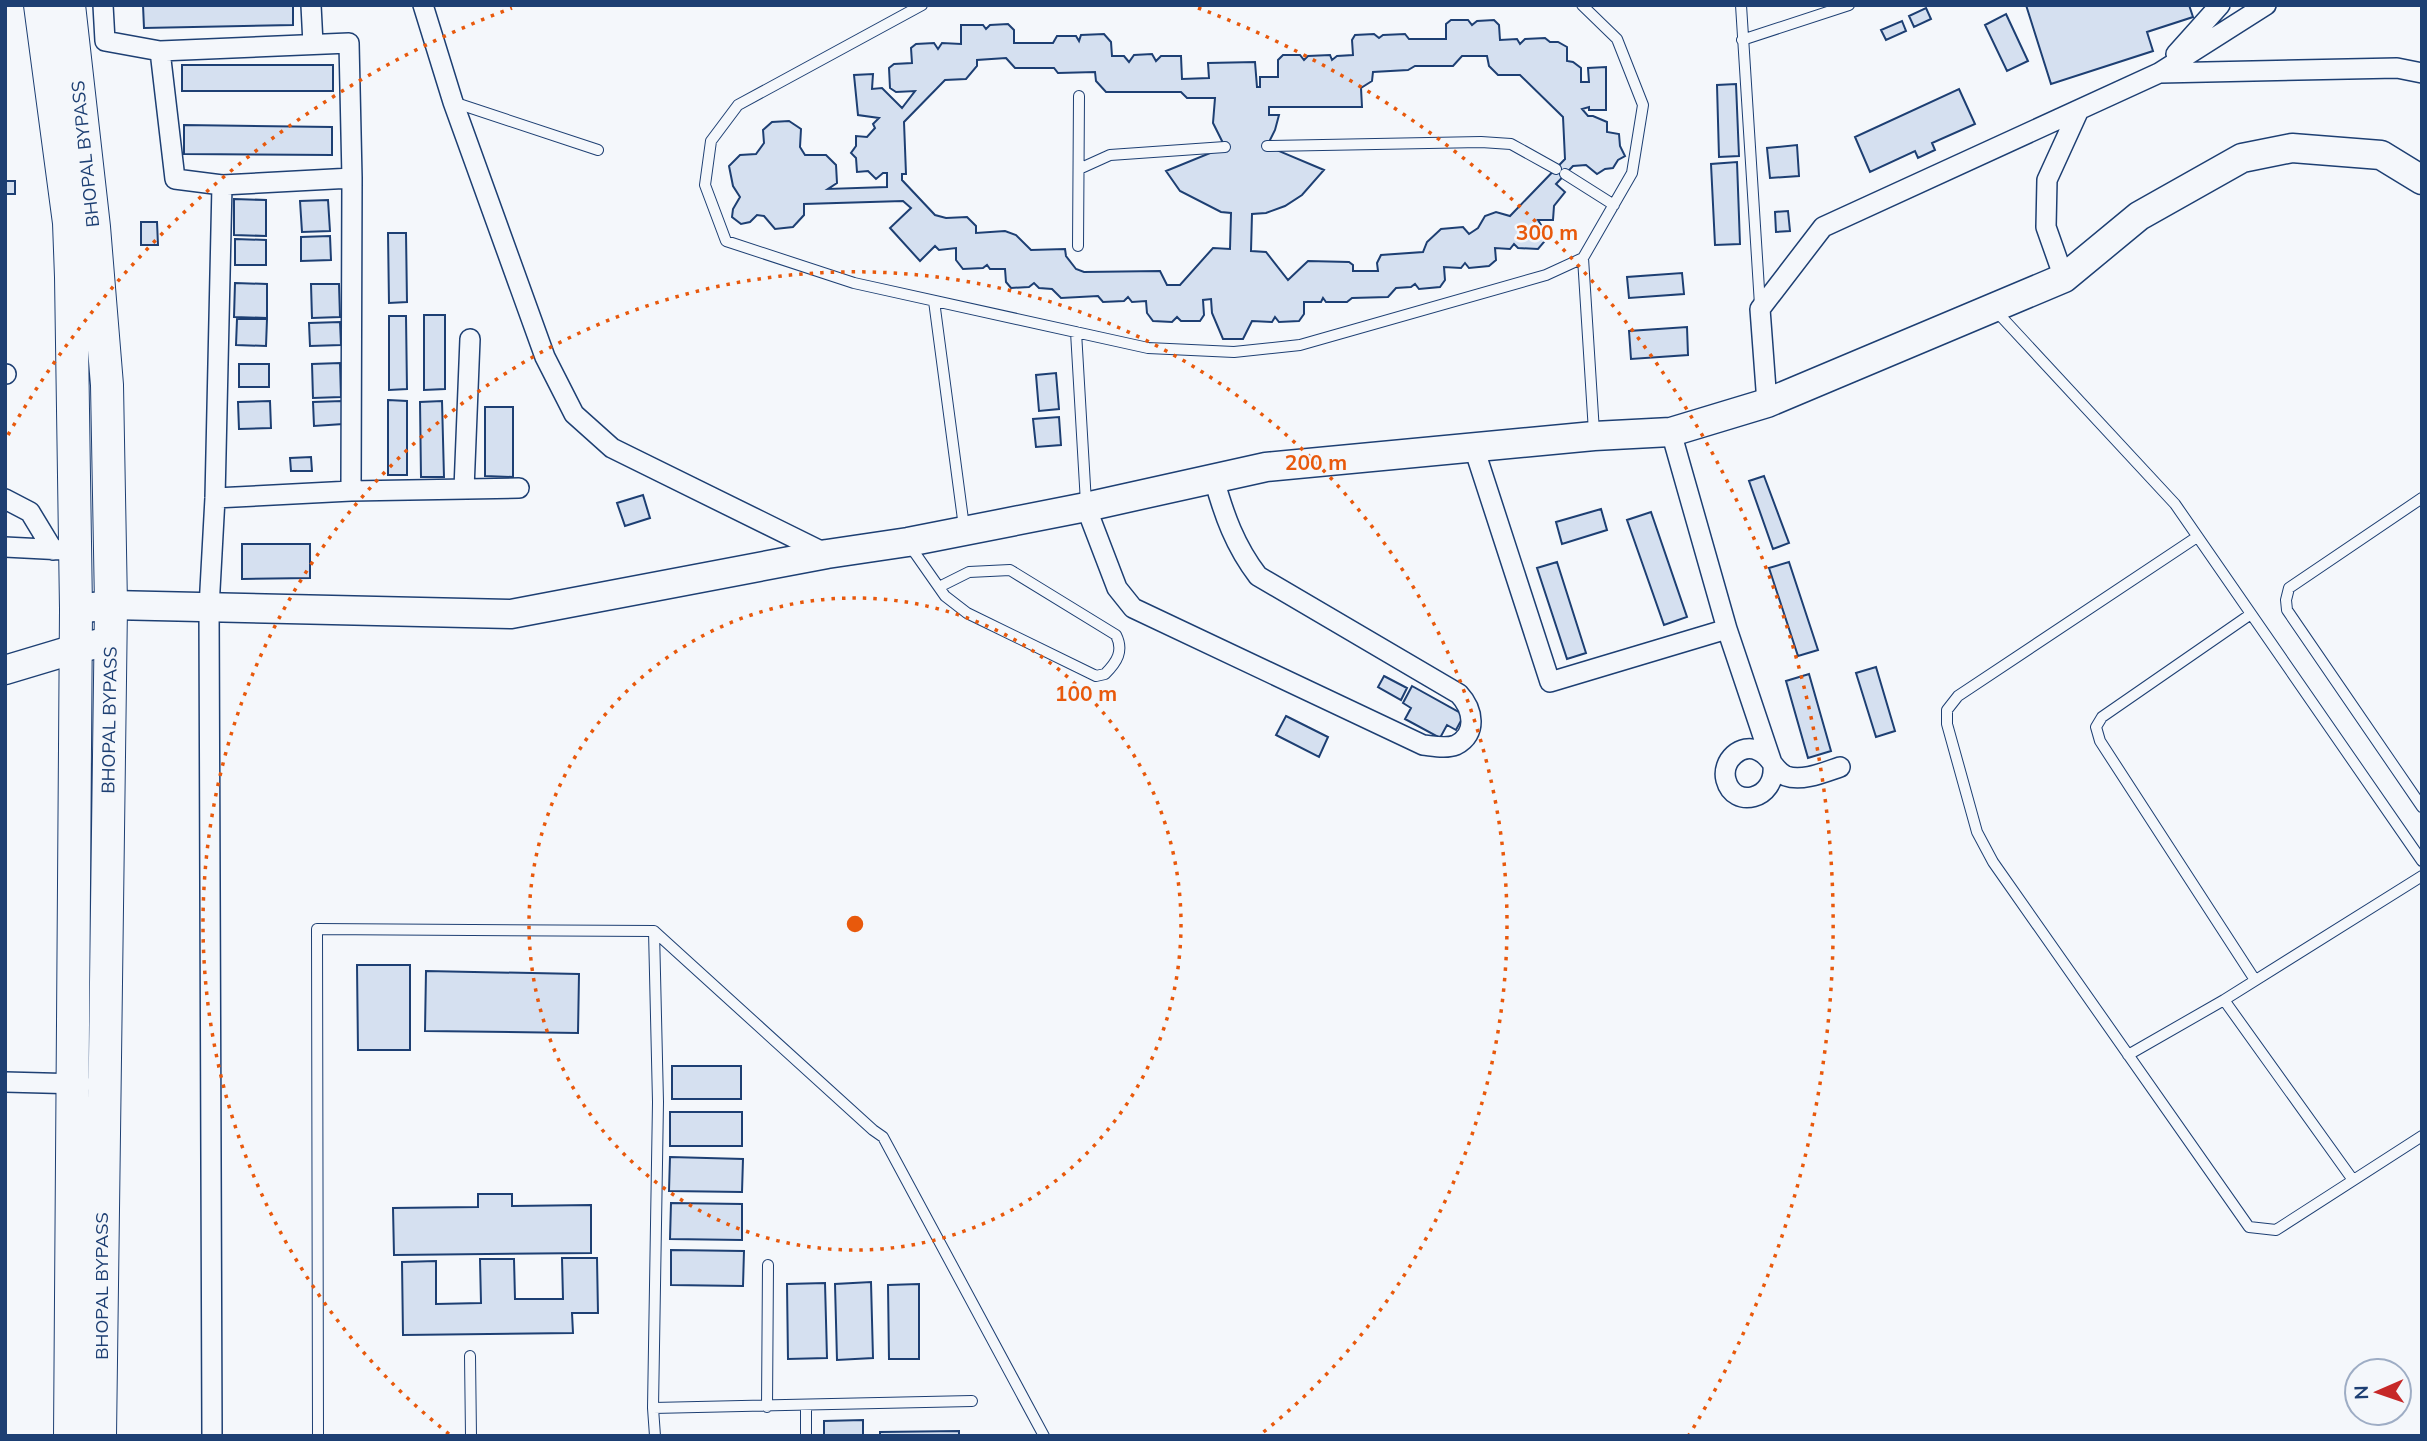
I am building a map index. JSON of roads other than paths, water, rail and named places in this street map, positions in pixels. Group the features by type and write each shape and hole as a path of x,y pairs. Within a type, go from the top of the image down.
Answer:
{"main road":[{"name":"BHOPAL BYPASS","path":"40,5 69,223 64,550 76,610 69,1436"},
{"name":"BHOPAL BYPASS","path":"69,5 94,227 107,385 111,605 100,1436"}],"street":[{"path":"103,5 104,41 160,51 349,43 352,178 351,491"},
{"path":"310,5 313,44"},
{"path":"423,5 453,102 545,357 574,414 612,448 827,554"},
{"path":"2159,73 2220,5"},
{"path":"1767,403 1760,309 1823,227 2159,73 2266,5"},
{"path":"160,51 175,180 222,185 352,178"},
{"path":"2159,73 2397,68 2422,72"},
{"path":"2064,278 2046,227 2047,180 2078,112"},
{"path":"76,610 111,605 511,614 827,554 908,542 1086,507 1266,467 1594,436 1671,432 1767,403 2064,278 2138,216 2242,158 2292,148 2381,155 2422,180"},
{"path":"212,1436 208,608 215,498 222,185"},
{"path":"464,489 470,339"},
{"path":"1671,432 1727,629 1773,766 1787,776 1794,777 1816,775 1840,767"},
{"path":"1474,448 1550,682 1727,629"},
{"path":"1086,507 1117,587 1133,608 1423,745 1445,747 1457,744 1468,734 1472,718 1469,704 1459,694 1258,576 1242,555 1227,524 1214,479"},
{"path":"215,498 351,491 519,488"},
{"path":"5,499 30,512 64,550"},
{"path":"5,547 64,550"},
{"path":"5,670 110,641"},
{"path":"5,1082 103,1084"}],"lane":[{"path":"922,5 738,105 711,141 705,185 726,241 854,283 934,301 1161,349 1234,352 1300,345 1546,275 1583,258"},
{"path":"1582,5 1617,39 1643,104 1632,173 1583,258 1594,436"},
{"path":"1741,5 1760,309"},
{"path":"1742,40 1849,5"},
{"path":"1078,246 1079,96"},
{"path":"453,102 598,150"},
{"path":"1267,146 1481,142 1511,144 1614,205"},
{"path":"1079,169 1110,156 1226,147"},
{"path":"934,301 964,531"},
{"path":"1993,308 2175,504 2422,861"},
{"path":"1076,332 1086,507"},
{"path":"2422,498 2289,588 2286,600 2287,610 2422,807"},
{"path":"2197,537 1958,696 1947,710 1947,724 1977,832 1993,862 2249,1227 2276,1230 2422,1136"},
{"path":"908,542 945,596 967,613 1096,676 1105,674 1119,656 1121,644 1116,635 1010,570 969,572 939,587"},
{"path":"2251,614 2102,717 2096,727 2100,741 2255,980"},
{"path":"2128,1055 2224,1000 2422,876"},
{"path":"318,1436 317,929 654,931 883,1137 1044,1436"},
{"path":"654,931 658,1102 653,1408 655,1436"},
{"path":"2224,1000 2353,1180"},
{"path":"767,1406 768,1265"},
{"path":"470,1356 471,1436"},
{"path":"653,1408 972,1401"},
{"path":"806,1406 806,1436"}]}
